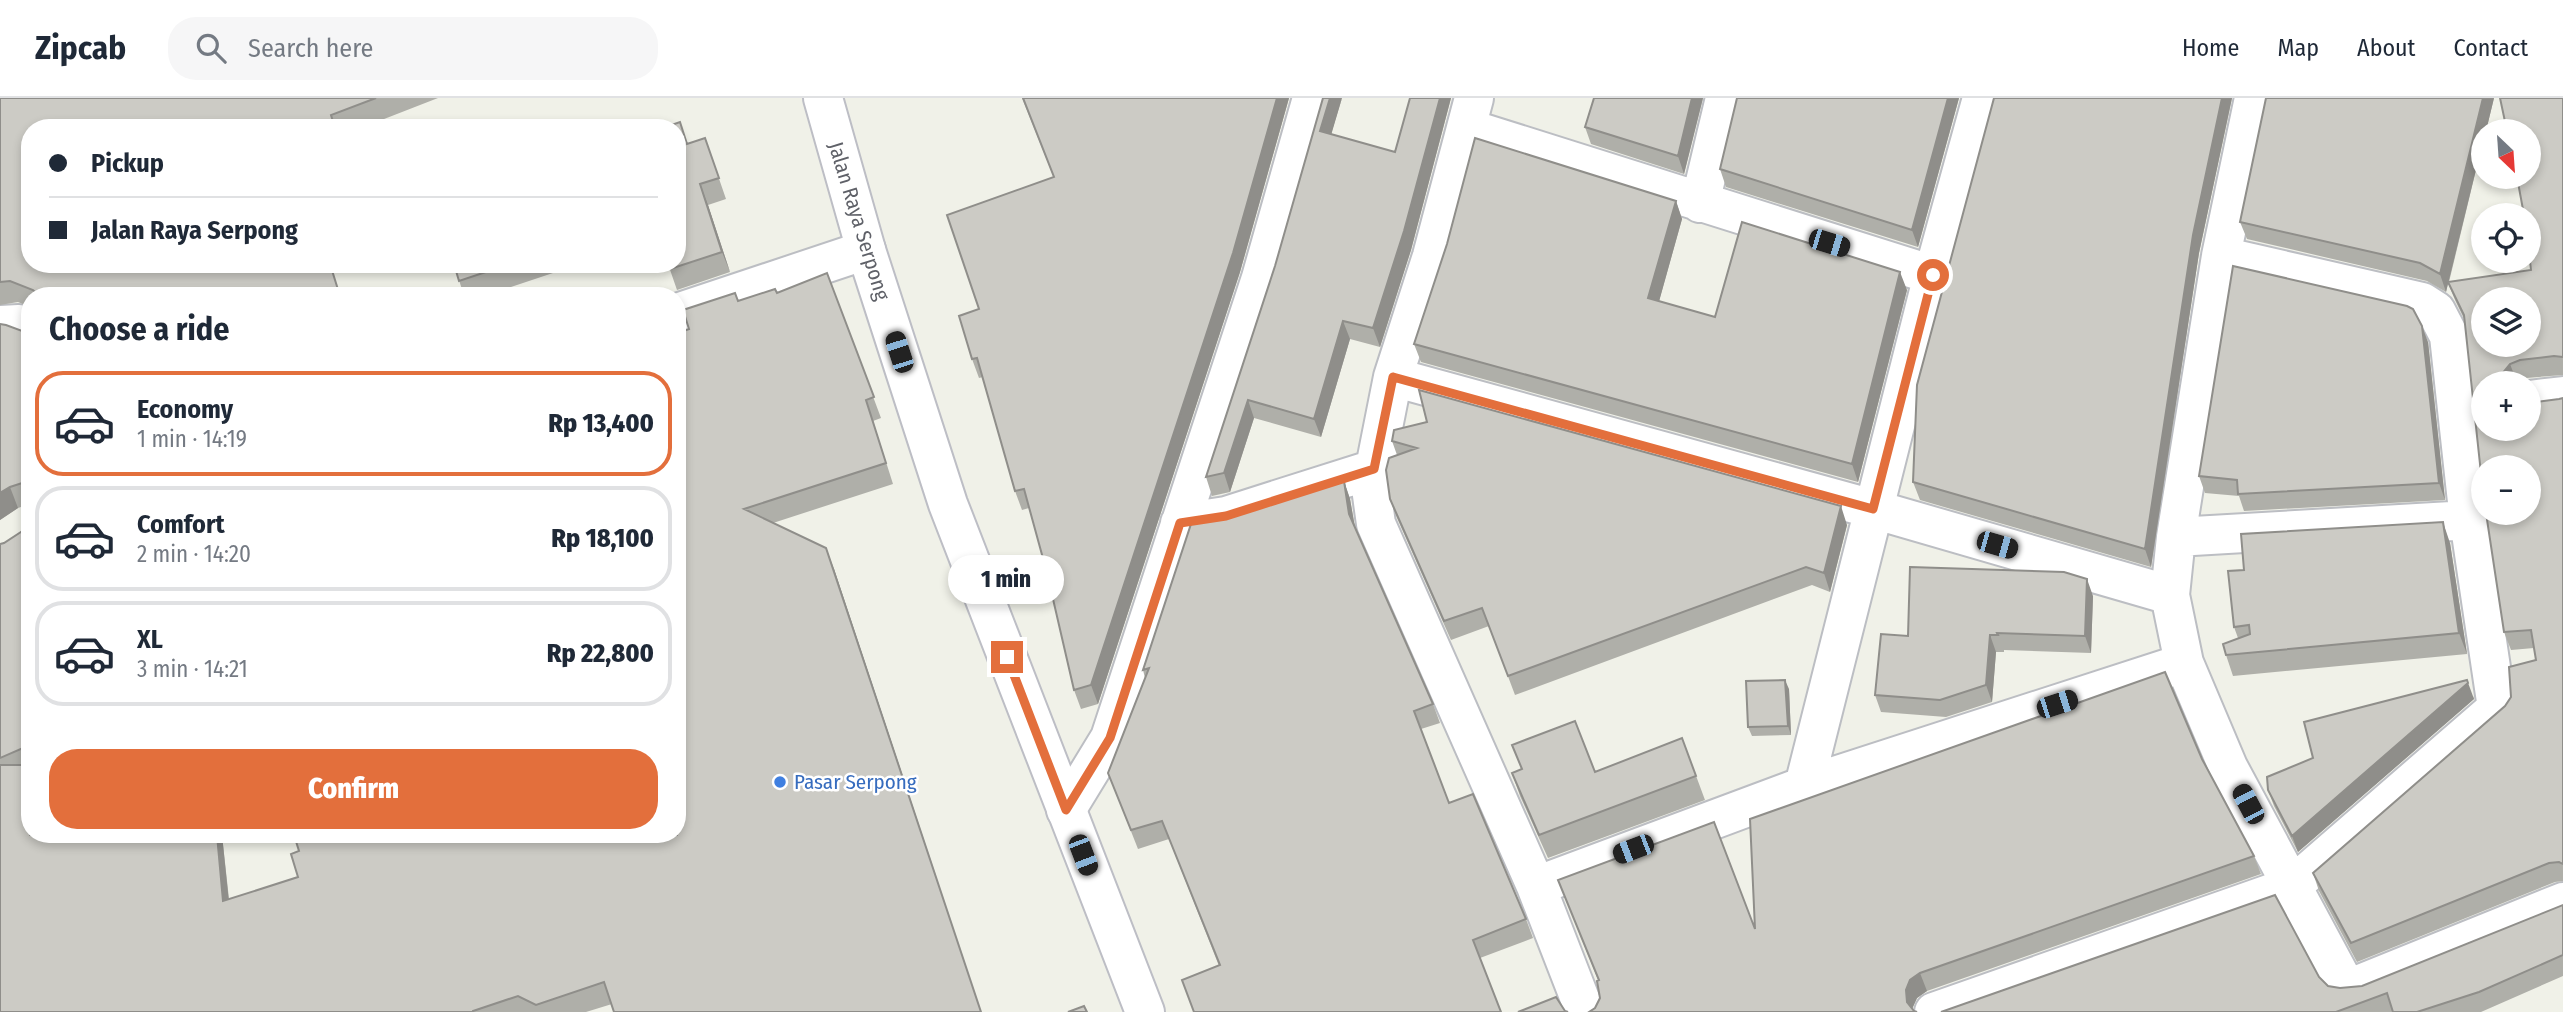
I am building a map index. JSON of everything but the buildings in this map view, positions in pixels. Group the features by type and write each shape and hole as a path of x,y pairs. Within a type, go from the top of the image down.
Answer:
{"street":[{"name":"Jalan Raya Serpong","path":"823,98 866,250 948,504 1145,1012"},
{"path":"1066,810 1110,738 1261,278 1312,98"},
{"path":"1700,202 1725,98"},
{"path":"1804,786 1933,275 1982,98"},
{"path":"2254,98 2221,256 2176,537 2171,595 2184,663 2228,767 2345,985 2360,984 2563,902"},
{"path":"1585,1012 1536,886 1376,524 1371,488 1393,377 1432,256 1471,113 1700,202 1933,275"},
{"path":"686,310 866,250"},
{"path":"1934,1012 2292,886 2497,708 2469,520 2471,408 2449,336 2436,311 2422,302 2221,256"},
{"path":"0,325 21,325"},
{"path":"1393,377 1873,509 2171,595"},
{"path":"2541,399 2563,396"},
{"path":"1180,523 1226,516 1374,469"},
{"path":"2176,537 2469,520"},
{"path":"1536,886 1804,786 2184,663"}],"place":[{"name":"Pasar Serpong","path":"780,782"}],"route":[{"path":"1007,657 1066,810 1110,738 1180,523 1226,516 1374,469 1393,377 1873,509 1933,275"}]}
